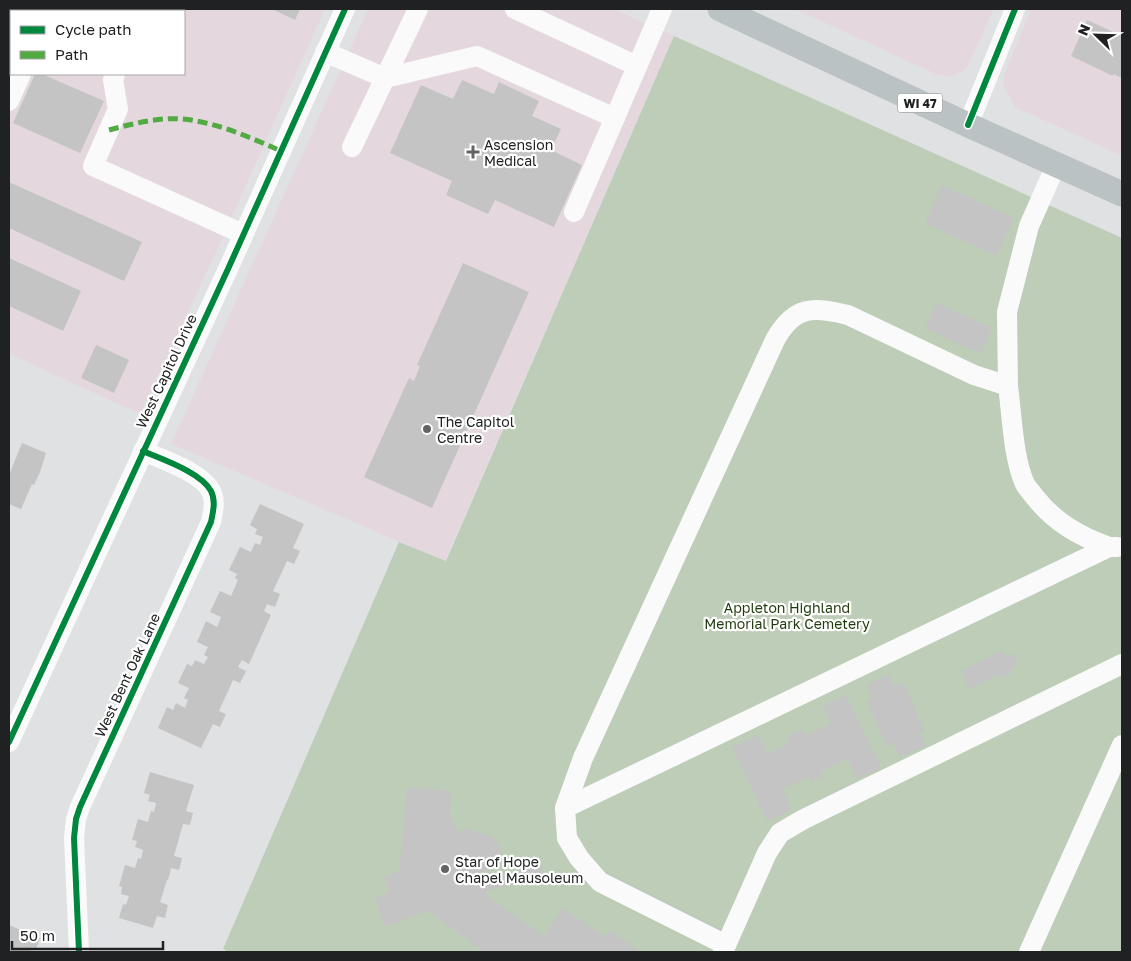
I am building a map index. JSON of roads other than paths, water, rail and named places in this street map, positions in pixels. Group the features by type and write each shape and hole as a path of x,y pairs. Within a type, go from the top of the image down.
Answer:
{"main road":[{"name":"WI 47","path":"720,9 968,125 1122,194"}],"street":[{"name":"West Capitol Drive","path":"9,742 345,9"},
{"path":"352,147 418,9"},
{"path":"515,9 637,66"},
{"path":"574,212 662,9"},
{"path":"968,125 1015,9"},
{"path":"325,52 385,78 477,56 615,118"},
{"path":"9,101 21,75"},
{"path":"109,76 118,109 93,166 243,234"},
{"path":"1056,165 1029,226 1007,312 1008,386 1017,456 1025,484 1043,508 1066,527 1086,539 1116,547"},
{"path":"1008,386 974,375 848,315 826,309 813,309 797,313 783,324 583,758 565,808 568,838 579,858 600,882 725,948 767,853 780,833 804,819 1122,664"},
{"name":"West Bent Oak Lane","path":"79,952 74,838 76,819 211,522 214,508 211,492 203,481 143,451"},
{"path":"565,808 1116,547"},
{"path":"1029,952 1122,745"}],"place":[{"name":"Ascension Medical","path":"473,152"},
{"name":"The Capitol Centre","path":"427,429"},
{"name":"Star of Hope Chapel Mausoleum","path":"445,869"}],"park label":[{"name":"Appleton Highland Memorial Park Cemetery","path":"787,616"}]}
